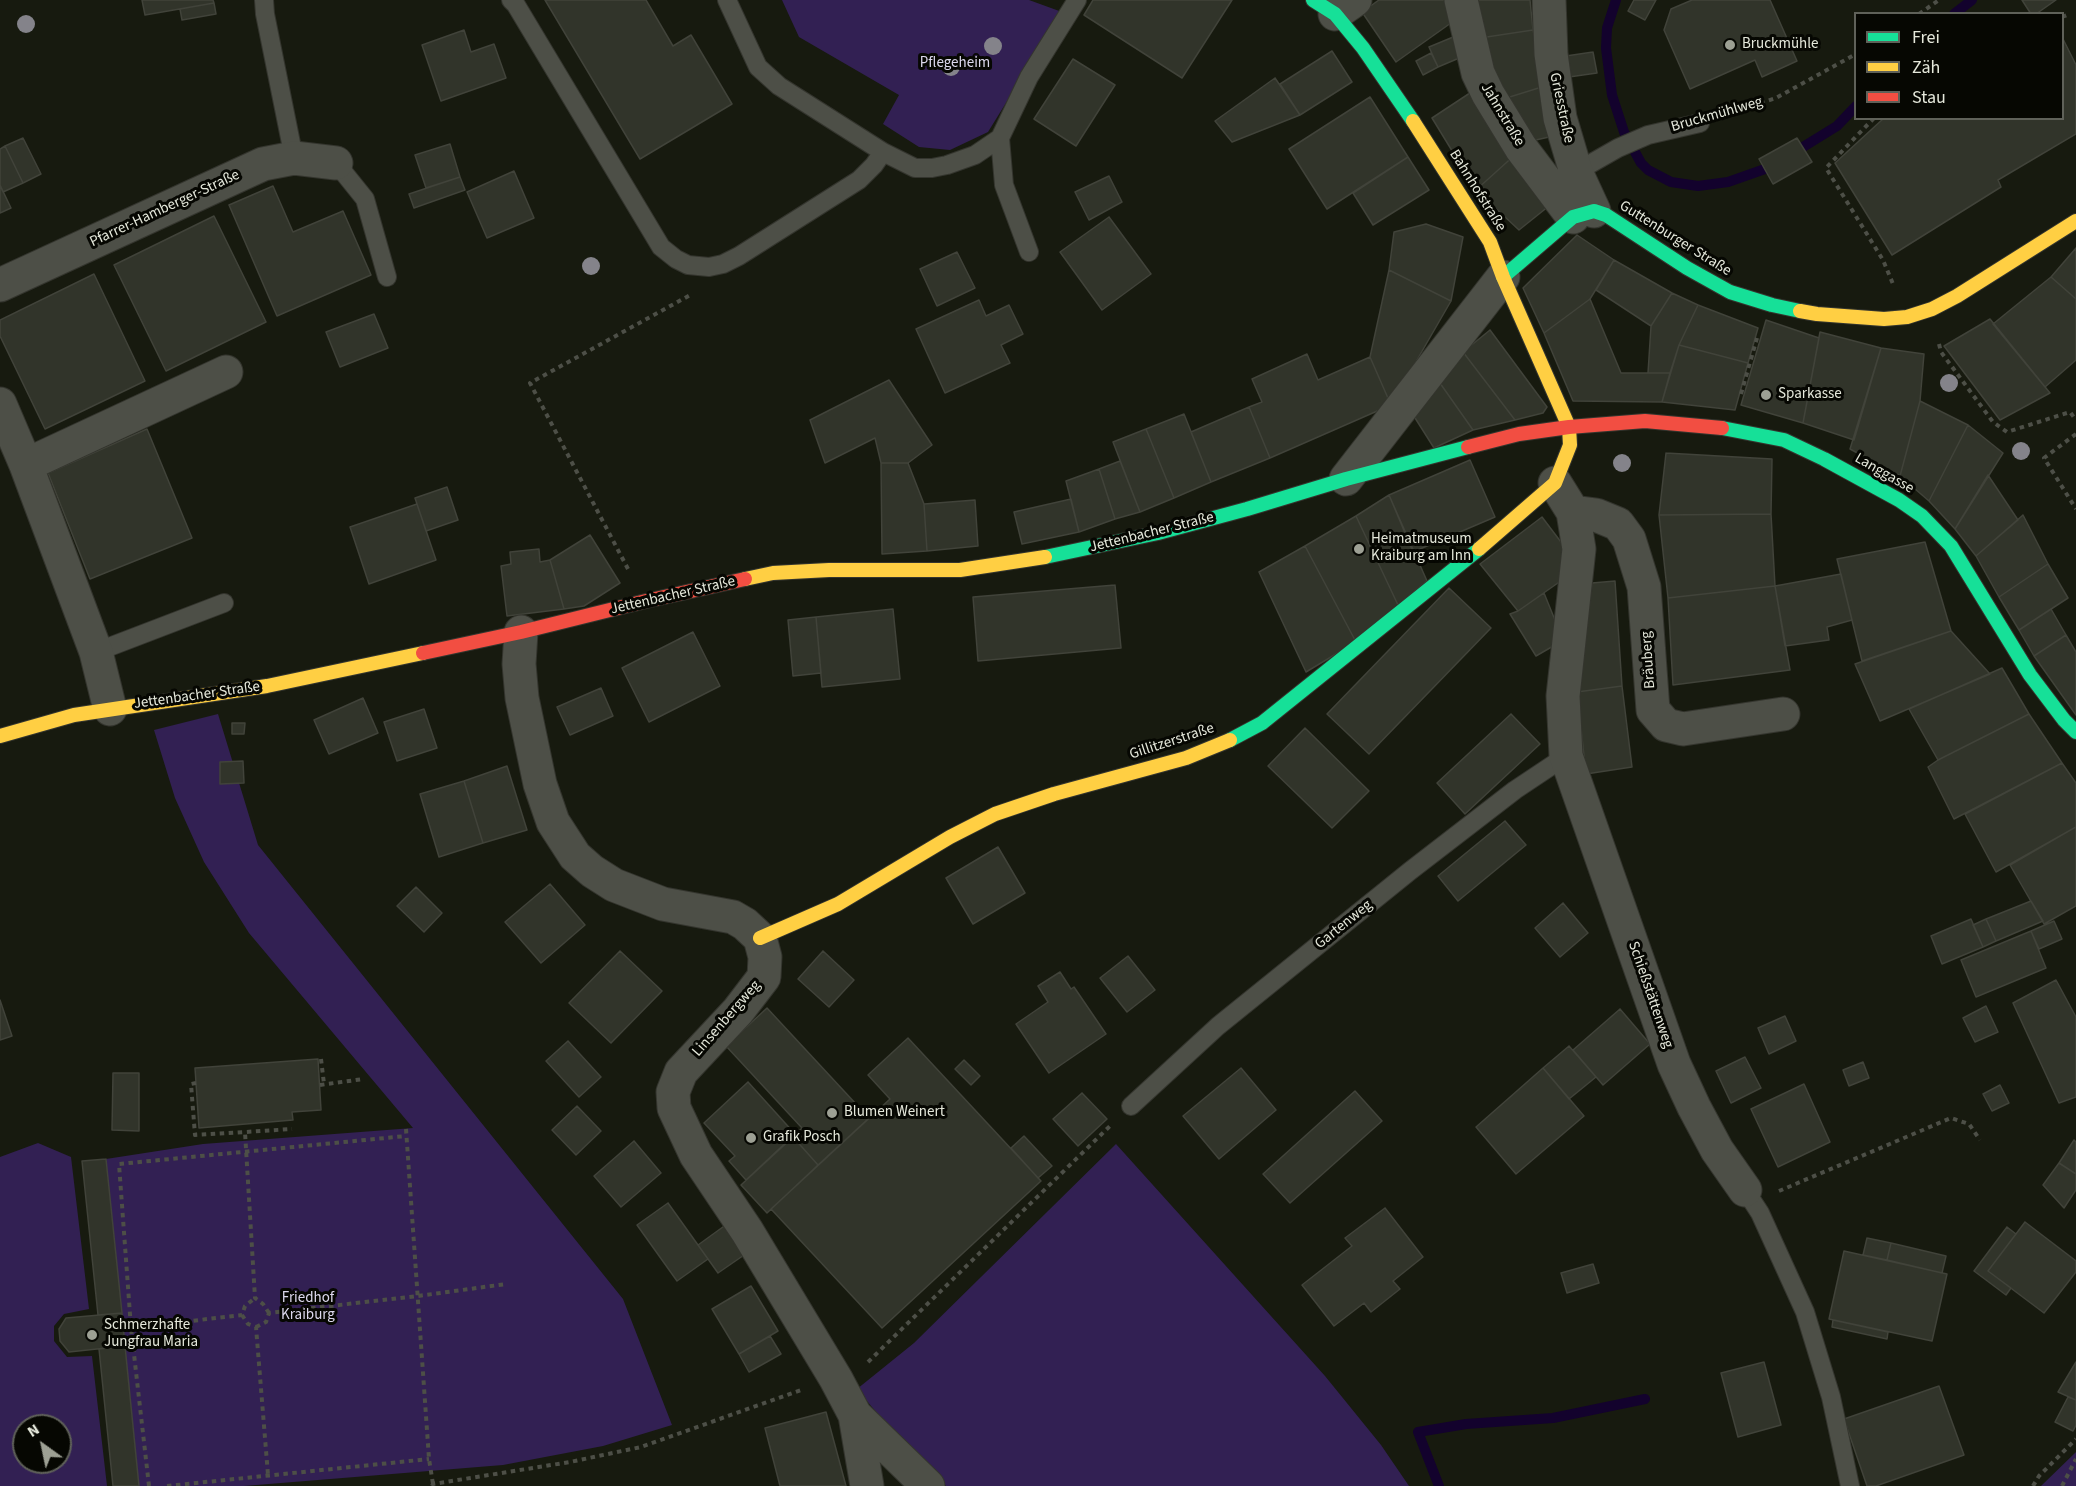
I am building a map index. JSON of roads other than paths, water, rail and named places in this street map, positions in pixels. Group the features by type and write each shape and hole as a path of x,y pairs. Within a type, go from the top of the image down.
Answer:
{"street":[{"name":"Jahnstraße","path":"1461,0 1478,73 1488,94 1515,139 1583,214"},
{"name":"Griesstraße","path":"1550,0 1551,54 1560,118 1576,172 1583,214"},
{"name":"Bahnhofstraße","path":"1334,5 1464,199 1490,242 1569,427"},
{"name":"Pfarrer-Hamberger-Straße","path":"0,285 263,164 294,158 336,164"},
{"path":"1346,479 1503,277 1583,214"},
{"name":"Guttenburger Straße","path":"1583,214 1606,215 1687,268 1730,292 1773,305 1818,314 1884,319 1907,317 1932,309 1957,296 2076,221"},
{"path":"26,465 226,372"},
{"path":"0,404 26,465 96,652 110,709"},
{"name":"Langgasse","path":"1569,427 1645,421 1704,425 1753,433 1784,440 1899,500 1922,516 1951,546 2030,675 2064,720 2076,732"},
{"name":"Jettenbacher Straße","path":"0,735 74,715 267,686 520,632 773,573 828,570 960,570 1042,558 1169,530 1346,479 1519,434 1569,427"},
{"name":"Gillitzerstraße","path":"759,938 838,904 950,837 995,814 1054,794 1186,758 1226,742 1262,723 1452,572 1555,483 1570,445 1569,427"},
{"name":"Schießstättenweg","path":"1555,483 1574,512 1580,549 1563,696 1566,756 1674,1064 1717,1150 1760,1191"},
{"name":"Bräuberg","path":"1574,512 1596,515 1618,524 1629,539 1644,587 1653,710 1666,725 1683,729 1783,714"},
{"path":"520,632 519,664 522,698 540,784 554,822 575,856 592,871 614,885 663,904 733,916 759,938"},
{"name":"Linsenbergweg","path":"759,938 765,957 764,977 738,1011 681,1072 673,1092 674,1108 696,1155 747,1231 836,1378 855,1414 928,1486"},
{"name":"Linsenbergweg","path":"855,1414 867,1486"}],"lane":[{"path":"264,0 294,158"},
{"path":"511,0 661,247 688,265 709,267 723,264 740,256 859,180 883,152"},
{"path":"727,0 758,67 779,86 883,152 915,168 932,168 975,155 1000,138"},
{"path":"1029,252 1004,185 1000,138 1029,77 1077,0"},
{"name":"Bruckmühlweg","path":"1576,172 1618,148 1648,135 1700,123"},
{"path":"336,164 364,199 387,277"},
{"path":"96,652 224,603"},
{"name":"Gartenweg","path":"1131,1106 1218,1026 1400,878 1515,790 1566,756"},
{"name":"Schießstättenweg","path":"1760,1191 1760,1214 1805,1312 1831,1397 1850,1486"}],"waterway":[{"path":"1616,0 1607,28 1606,48 1612,95 1624,132 1641,163 1648,170 1671,182 1698,186 1728,182 1765,169"},
{"path":"1957,12 1972,0"},
{"path":"1803,147 1837,126 1854,108"},
{"path":"1439,1486 1418,1432 1466,1424 1553,1418 1645,1399"}],"place":[{"name":"Bruckmühle","path":"1730,45"},
{"name":"Sparkasse","path":"1766,395"},
{"name":"Heimatmuseum Kraiburg am Inn","path":"1359,549"},
{"name":"Blumen Weinert","path":"832,1113"},
{"name":"Grafik Posch","path":"751,1138"},
{"name":"Schmerzhafte Jungfrau Maria","path":"92,1335"}],"park label":[{"name":"Pflegeheim","path":"955,64"},
{"name":"Friedhof Kraiburg","path":"308,1308"}]}
